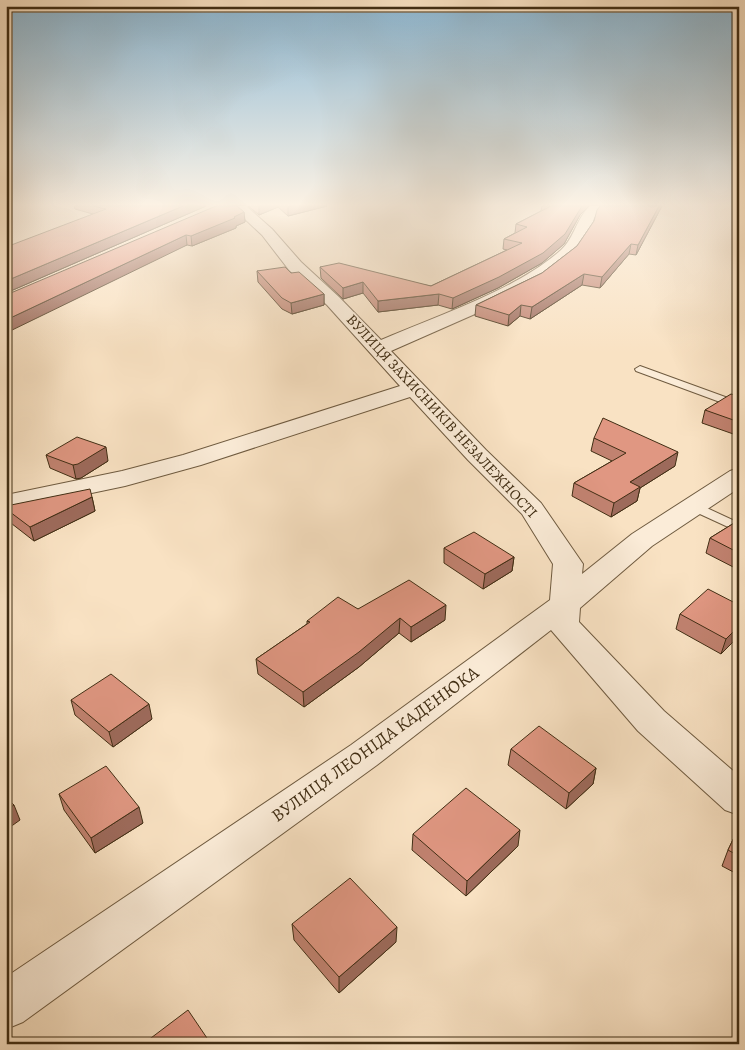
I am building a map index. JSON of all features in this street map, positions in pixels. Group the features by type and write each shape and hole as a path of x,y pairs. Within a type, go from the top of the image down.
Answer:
{"street":[{"name":"ВУЛИЦЯ ЗАХИСНИКІВ НЕЗАЛЕЖНОСТІ","path":"286,255 295,266 333,301 477,456 532,509 568,564 563,624 651,721 739,799"},
{"path":"378,349 477,306 534,278 564,255"},
{"path":"6,503 125,478 192,460 415,388"},
{"name":"ВУЛИЦЯ ЛЕОНІДА КАДЕНЮКА","path":"6,1005 364,755 565,604 642,540 739,476"}],"lane":[{"path":"640,369 739,406"},
{"path":"694,506 739,528"}],"building":[{"path":"6,255 67,255 6,281"},
{"path":"100,255 144,255 6,320 6,295"},
{"path":"497,255 539,255 499,277 453,298 439,294 378,301 363,282 343,288 320,267 339,263 431,286"},
{"path":"565,255 621,255 602,277 584,274 532,307 521,305 509,315 476,305 542,273"},
{"path":"285,267 291,273 299,272 324,294 291,303 282,298 257,271"},
{"path":"731,394 739,396 739,422 705,410"},
{"path":"603,418 678,452 630,482 640,487 614,503 574,483 626,453 594,438"},
{"path":"77,437 106,447 78,464 73,465 46,455"},
{"path":"90,489 92,497 30,527 6,509 6,506"},
{"path":"739,520 739,553 710,538"},
{"path":"474,532 514,557 485,574 444,548"},
{"path":"409,580 446,605 411,627 400,618 359,652 303,692 256,659 310,622 307,621 338,597 358,609"},
{"path":"708,589 739,605 739,626 726,639 680,614"},
{"path":"111,674 149,704 109,732 71,700"},
{"path":"539,726 596,768 569,793 511,749"},
{"path":"106,766 139,807 91,838 59,794"},
{"path":"466,788 520,830 467,881 413,834"},
{"path":"6,797 14,805 6,810"},
{"path":"739,827 739,856 728,850"},
{"path":"350,878 397,927 339,977 292,924"},
{"path":"188,1010 211,1044 143,1044"}]}
